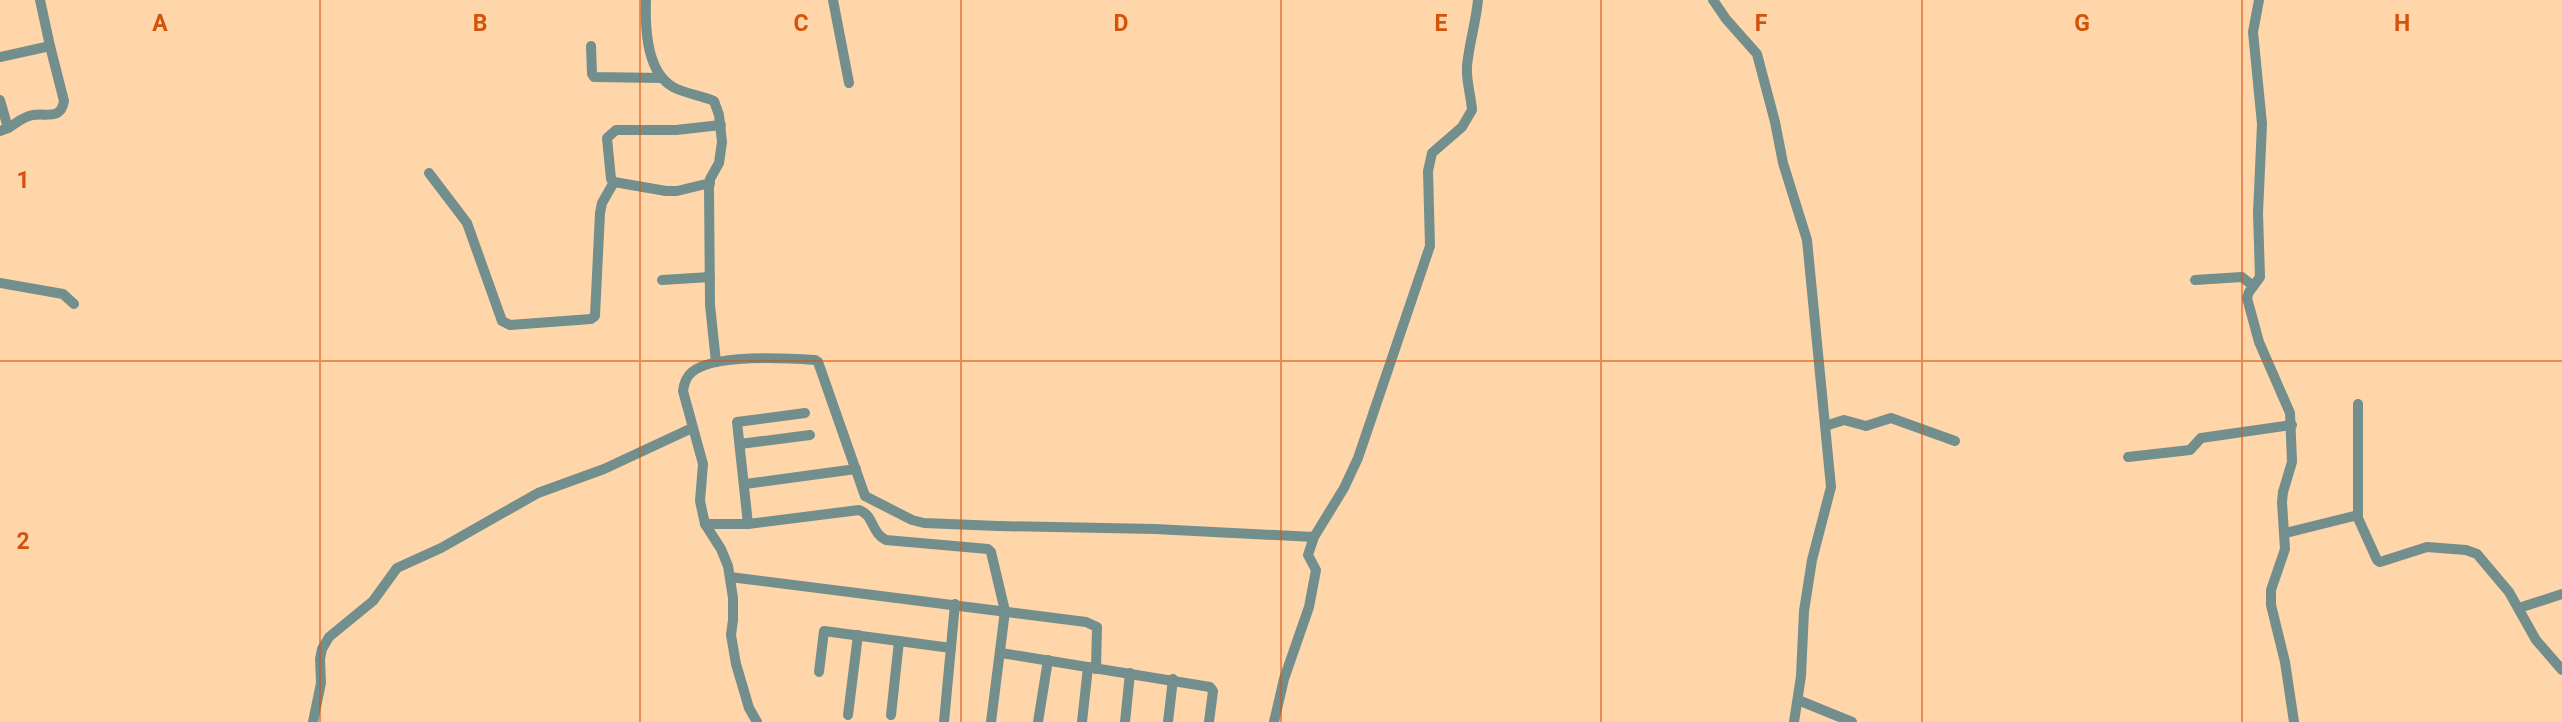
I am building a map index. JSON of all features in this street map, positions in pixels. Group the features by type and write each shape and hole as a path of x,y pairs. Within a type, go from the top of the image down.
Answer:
{"street":[{"path":"0,100 4,129 30,115 54,114 63,108 64,101 40,0"},
{"path":"646,0 648,41 662,78 677,89 714,101 721,125 721,152 710,183 710,305 716,362"},
{"path":"833,0 849,83"},
{"path":"1273,722 1283,679 1309,607 1316,570 1308,555 1314,537 1358,458 1430,246 1429,171 1432,153 1462,127 1470,115 1467,64 1476,25 1478,0"},
{"path":"1713,0 1757,54 1783,163 1807,240 1831,487 1812,560 1804,611 1794,722"},
{"path":"2259,0 2253,32 2262,124 2258,213 2260,274 2247,295 2259,342 2288,405 2292,425 2292,462 2283,494 2286,533 2284,556 2271,590 2271,605 2285,662 2294,722"},
{"path":"0,57 50,46"},
{"path":"591,46 594,77 662,78"},
{"path":"710,183 677,191 614,182 611,179 607,138 611,132 676,130 721,125"},
{"path":"429,173 465,219 502,321 510,325 595,317 600,213 602,203 614,182"},
{"path":"662,280 710,277"},
{"path":"2195,280 2242,277 2253,286"},
{"path":"0,283 64,294 74,304"},
{"path":"757,722 749,708 732,648 733,597 730,577 722,549 705,524 700,501 703,464 682,391 689,374 716,362 785,358 818,362 865,496 912,520 924,523 1155,529 1314,537"},
{"path":"2357,404 2358,518 2377,560 2387,562 2427,547 2466,550 2477,554 2519,608 2536,640 2562,670"},
{"path":"748,524 737,422 805,412"},
{"path":"1825,426 1844,420 1866,426 1891,418 1955,441"},
{"path":"2128,457 2190,450 2203,437 2292,425"},
{"path":"313,722 321,683 322,649 329,637 373,601 397,568 442,548 538,493 635,456 692,428"},
{"path":"740,444 810,435"},
{"path":"745,484 856,469"},
{"path":"705,524 748,524 859,510 869,515 877,534 886,540 988,550 993,554 1005,611 991,722"},
{"path":"2286,533 2348,516 2358,518"},
{"path":"730,577 955,604 1095,625 1092,668 1082,722"},
{"path":"2519,608 2562,594"},
{"path":"944,722 955,604"},
{"path":"819,672 824,631 951,648"},
{"path":"848,715 858,635"},
{"path":"891,715 899,641"},
{"path":"1001,653 1210,687 1213,691 1209,722"},
{"path":"1038,722 1048,660"},
{"path":"1125,722 1130,673"},
{"path":"1168,722 1173,680"},
{"path":"1797,700 1852,722"}]}
